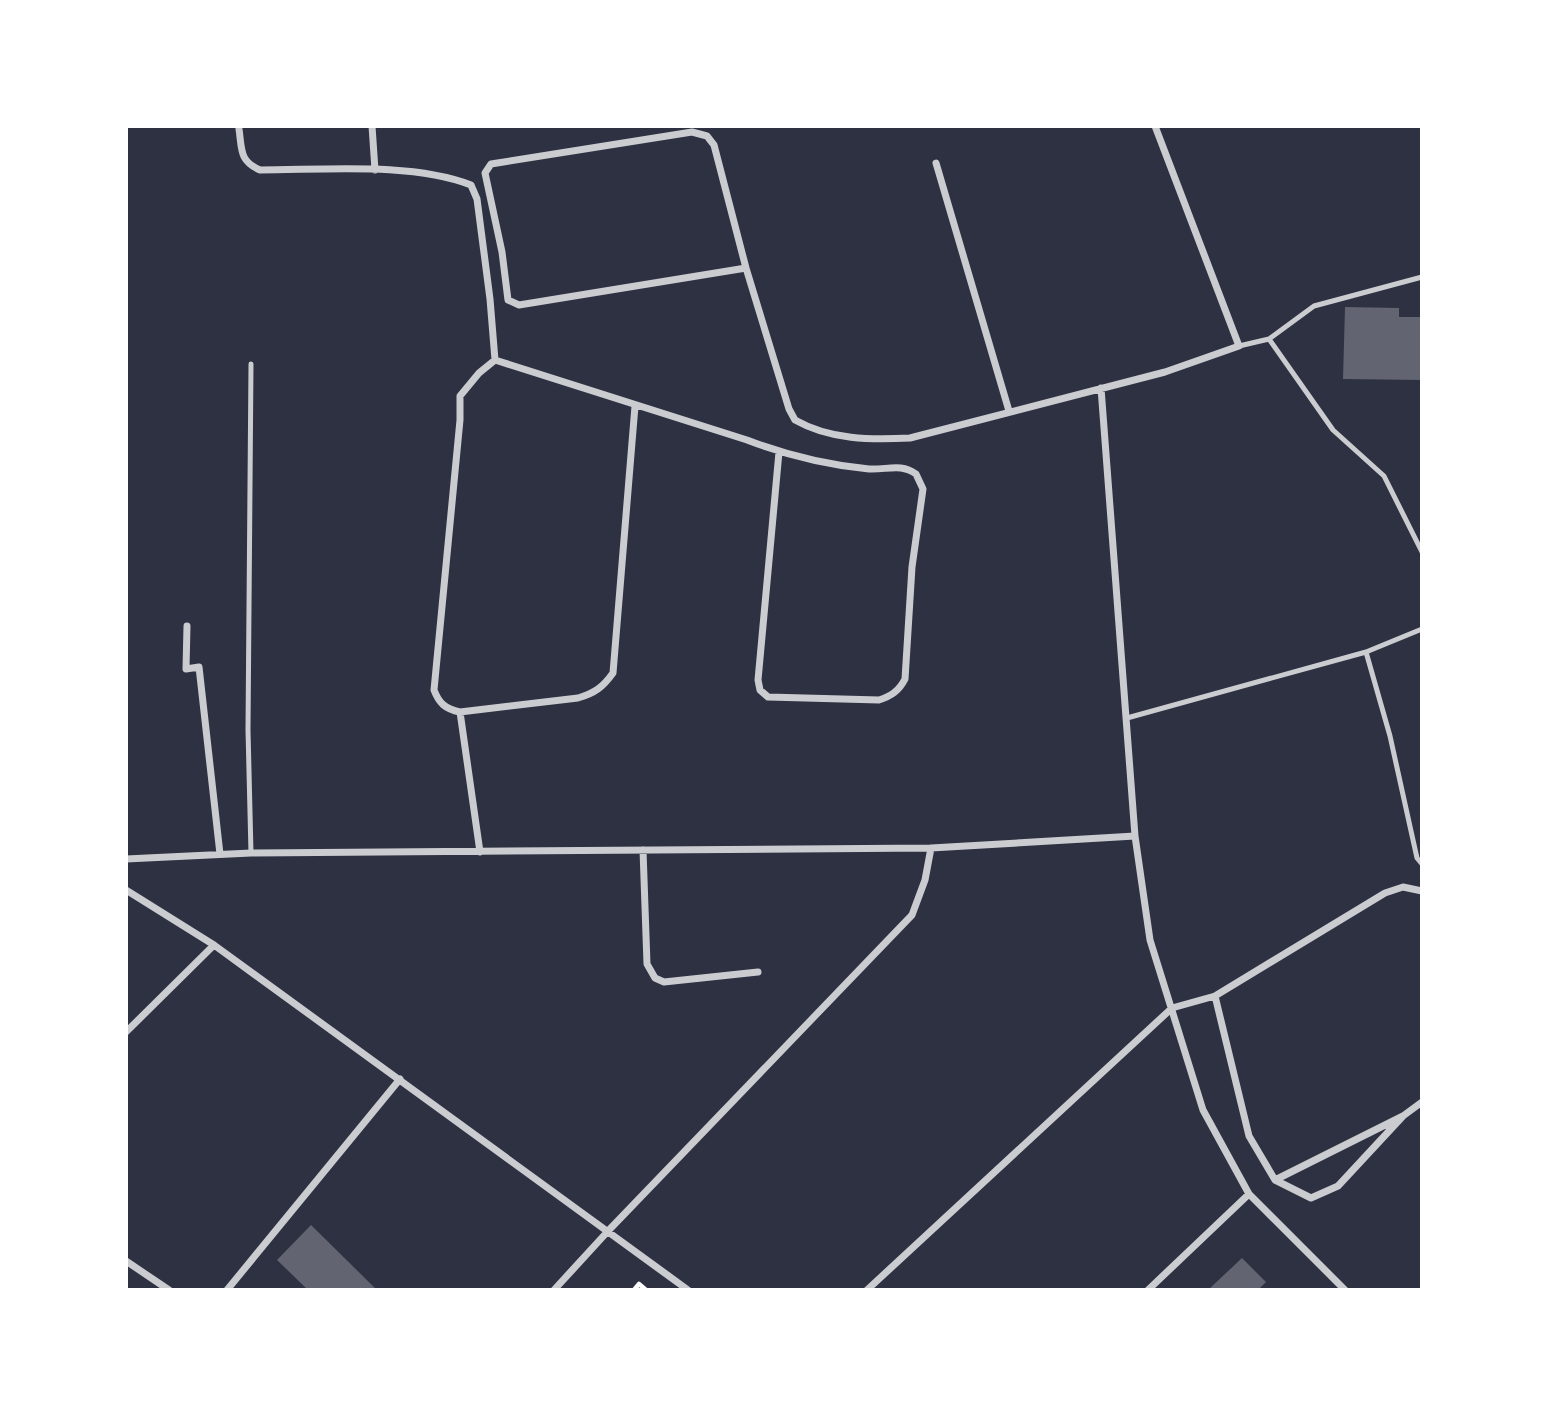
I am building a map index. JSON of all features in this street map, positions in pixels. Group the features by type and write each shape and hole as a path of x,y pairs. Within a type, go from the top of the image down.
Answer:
{"street":[{"path":"373,126 375,170"},
{"path":"746,268 519,305 508,300 502,252 485,173 491,164 692,132 707,136 714,145 746,268 789,409 795,420 804,426 866,440 910,438 1165,372 1239,346 1155,126"},
{"path":"239,129 243,158 249,165 260,170 431,173 471,186 477,199 495,360"},
{"path":"936,163 1009,411"},
{"path":"495,360 779,452 871,469 901,467 916,474 923,489 912,567 905,679 900,690 888,697 878,700 768,697 760,690 758,680 779,452"},
{"path":"495,360 460,396 459,433 433,690 439,702 450,710 460,712 578,698 593,694 613,673 635,405"},
{"path":"1101,388 1135,836 1150,940 1203,1110 1249,1194 1345,1290"},
{"path":"187,626 186,669 199,667 220,854"},
{"path":"460,712 480,852"},
{"path":"126,859 251,853 931,848 1135,836"},
{"path":"554,1290 912,915 925,880 931,848"},
{"path":"643,850 647,964 654,978 664,982 758,972"},
{"path":"867,1290 1172,1008 1215,996 1385,892 1403,887 1422,891"},
{"path":"126,890 214,945 688,1290"},
{"path":"126,1032 214,945"},
{"path":"1215,996 1249,1136 1276,1180 1311,1198 1338,1186 1403,1116"},
{"path":"227,1290 400,1079"},
{"path":"1276,1180 1403,1116 1422,1102"},
{"path":"1148,1290 1249,1194"},
{"path":"126,1261 169,1290"}],"lane":[{"path":"1239,346 1269,339 1314,306 1422,277"},
{"path":"1269,339 1333,430 1384,476 1422,552"},
{"path":"251,364 248,730 251,853"},
{"path":"1127,718 1366,652 1422,629"},
{"path":"1366,652 1390,736 1417,858 1422,864"}],"path":[{"path":"634,1290 639,1284 646,1290"}],"building":[{"path":"1345,307 1399,308 1399,317 1422,317 1422,380 1343,379"},
{"path":"311,1225 377,1290 308,1290 277,1260"},
{"path":"1242,1258 1266,1282 1258,1290 1208,1290"}]}
